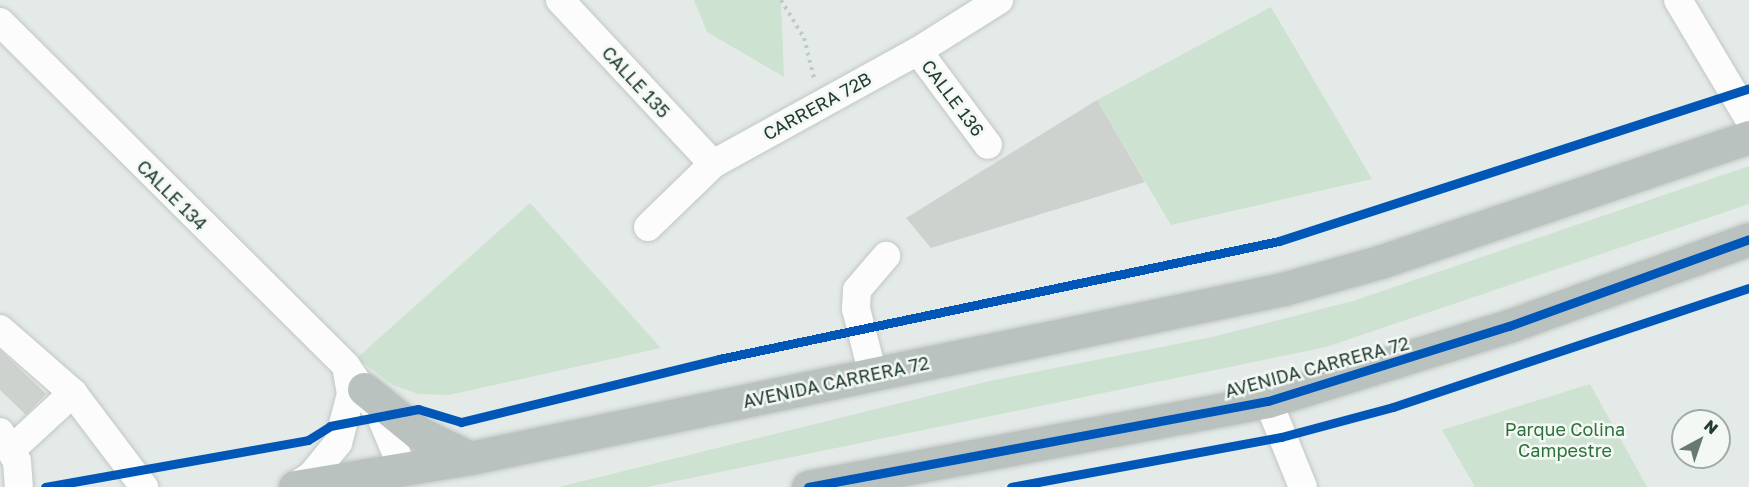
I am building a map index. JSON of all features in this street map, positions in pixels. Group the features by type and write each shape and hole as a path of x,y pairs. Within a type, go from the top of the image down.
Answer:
{"highway":[{"name":"AVENIDA CARRERA 72","path":"294,487 470,458 1283,289 1380,262 1749,137"},
{"name":"AVENIDA CARRERA 72","path":"808,487 1268,401 1509,327 1749,239"},
{"path":"355,378 417,432 470,458"}],"street":[{"name":"CALLE 135","path":"560,0 712,164"},
{"name":"CARRERA 72B","path":"648,226 712,164 918,51 999,0"},
{"path":"1678,0 1749,119"},
{"name":"CALLE 134","path":"0,22 355,378 403,469"},
{"name":"CALLE 136","path":"918,51 988,145"},
{"path":"873,375 856,309 857,290 886,256"},
{"path":"0,329 73,393 144,487"},
{"path":"294,487 311,476 338,443 355,378"},
{"path":"19,487 6,440 73,393"},
{"path":"1268,401 1303,487"}],"path":[{"path":"781,0 804,38 816,105"}],"green space":[{"path":"694,0 781,0 784,77 707,32"},
{"path":"1271,7 1372,179 1171,225 1097,100"},
{"path":"1749,166 1749,204 1326,347 647,487 559,487 994,380 1212,337 1353,301"},
{"path":"530,203 661,348 449,395 418,394 393,385 357,358"},
{"name":"Parque Colina Campestre","path":"1590,384 1647,487 1475,487 1442,430"}],"building":[{"path":"1097,100 1145,182 931,248 906,218"},
{"path":"0,350 46,394 26,415 0,390"}],"cycle path":[{"path":"45,487 308,440 330,426 418,409 461,422 719,359 1279,241 1749,88"},
{"path":"808,487 1268,401 1509,326 1749,239"},
{"path":"1011,487 1281,437 1393,407 1749,288"}]}
